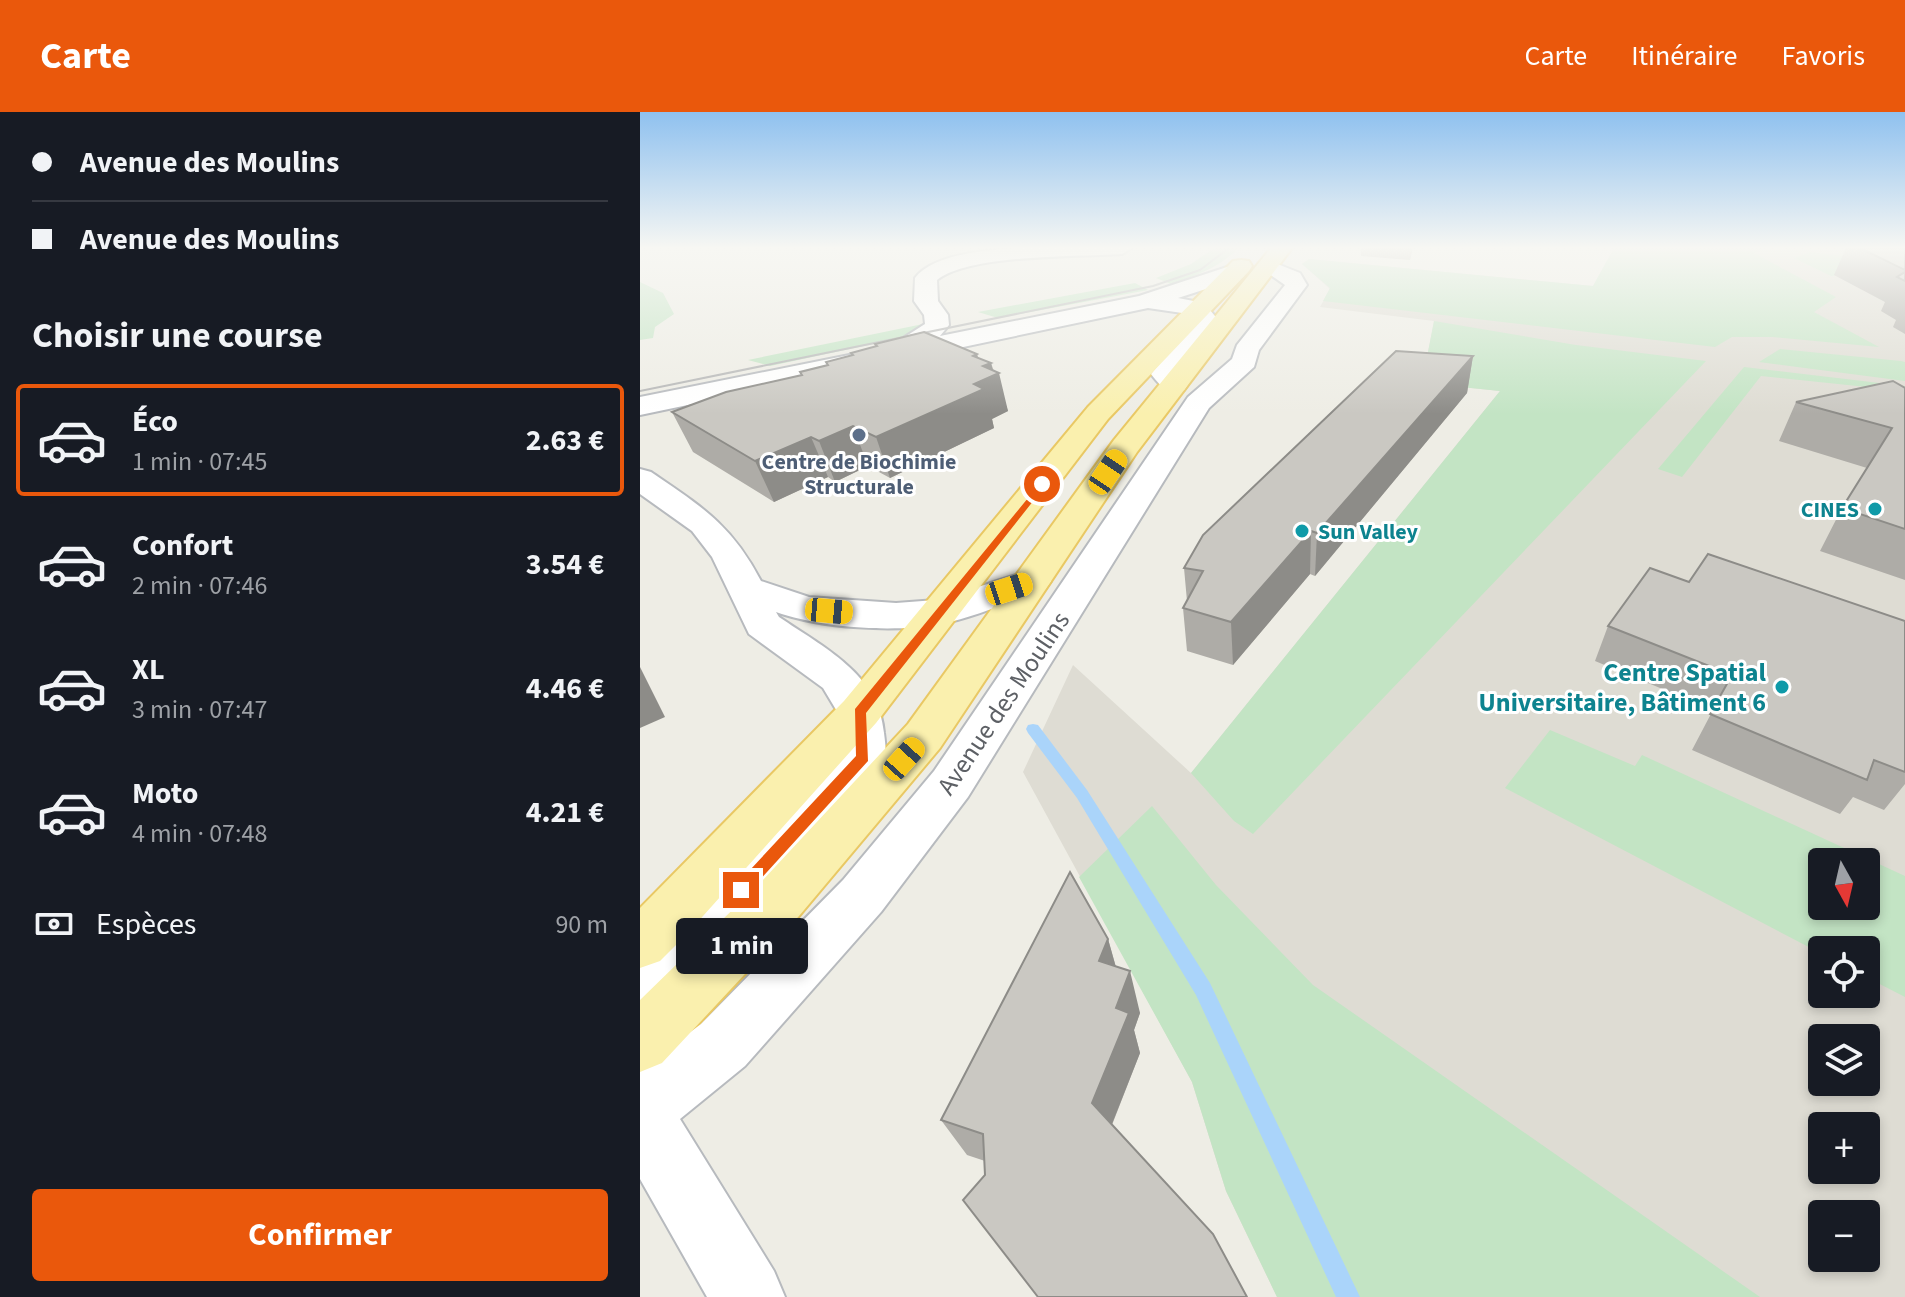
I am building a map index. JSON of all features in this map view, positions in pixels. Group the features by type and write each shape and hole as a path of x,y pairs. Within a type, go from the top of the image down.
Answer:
{"main road":[{"path":"640,943 860,712 1098,413 1201,303"},
{"name":"Avenue des Moulins","path":"640,1042 780,899 924,736 1125,447 1233,303"}],"street":[{"path":"895,352 935,328 936,315 928,303"},
{"path":"948,303 969,320"},
{"path":"640,406 895,352 969,320 1068,310 1099,311 1138,303"},
{"path":"1155,303 1196,308"},
{"name":"Avenue des Moulins","path":"643,1125 723,1045 862,896 951,784 1198,403 1245,361 1246,350 1282,303"},
{"name":"Avenue des Moulins","path":"1174,384 1165,374 1208,322 1196,308"},
{"path":"640,479 704,524 729,555 749,590 763,625 838,678 860,712 863,757 640,1000"},
{"path":"749,590 806,609 875,615 939,612 1032,581"},
{"path":"643,1125 748,1297"}],"shaded area":[{"path":"1322,303 1905,303 1905,1297 1277,1297 1226,1191 1192,1082 1023,772 1073,665 1191,773 1500,391 1422,383 1434,321 1320,307"}],"green space":[{"path":"640,303 668,303 674,314 655,327 653,338 640,340"},
{"path":"1025,303 1077,303 998,318 978,312"},
{"path":"1343,303 1827,303 1814,312 1879,347 1773,337 1732,337 1715,347"},
{"path":"1434,321 1576,345 1706,361 1253,834 1234,821 1191,773 1500,391 1422,383"},
{"path":"928,323 920,334 770,366 748,360"},
{"path":"1780,349 1905,362 1905,381 1759,362"},
{"path":"1744,367 1905,386 1905,391 1761,376 1682,477 1658,469"},
{"path":"1550,730 1635,766 1642,755 1844,848 1808,848 1808,920 1880,920 1880,864 1905,876 1905,997 1880,984 1880,936 1808,936 1808,947 1505,788"},
{"path":"1152,806 1216,885 1313,985 1760,1297 1277,1297 1226,1191 1192,1082 1079,877"}],"building":[{"path":"924,332 977,354 973,356 991,363 983,366 999,373 974,384 984,389 876,437 853,426 819,441 811,437 755,461 672,412 726,392 802,375 800,372 828,365 826,362 877,346 875,344"},
{"path":"1396,351 1473,356 1317,533 1311,531 1231,622 1183,608 1203,571 1184,568 1203,535"},
{"path":"1893,381 1905,388 1905,529 1842,508 1892,428 1796,402"},
{"name":"Centre Spatial Universitaire, Bâtiment 6","path":"1708,554 1905,621 1905,772 1874,760 1867,780 1710,714 1732,675 1608,626 1650,568 1689,582"},
{"path":"1070,872 1108,939 1099,961 1130,971 1116,1008 1129,1013 1092,1103 1213,1234 1247,1297 1038,1297 963,1200 985,1175 983,1134 941,1120"}],"waterway":[{"path":"1033,729 1082,794 1203,989 1348,1297"}],"tram line":[{"path":"640,391 1068,303"}],"place":[{"name":"Centre de Biochimie Structurale","path":"859,435"},
{"name":"CINES","path":"1875,509"},
{"name":"Sun Valley","path":"1302,531"},
{"name":"Centre Spatial Universitaire, Bâtiment 6","path":"1782,687"}],"route":[{"path":"741,890 863,757 860,712 1042,484"}]}
